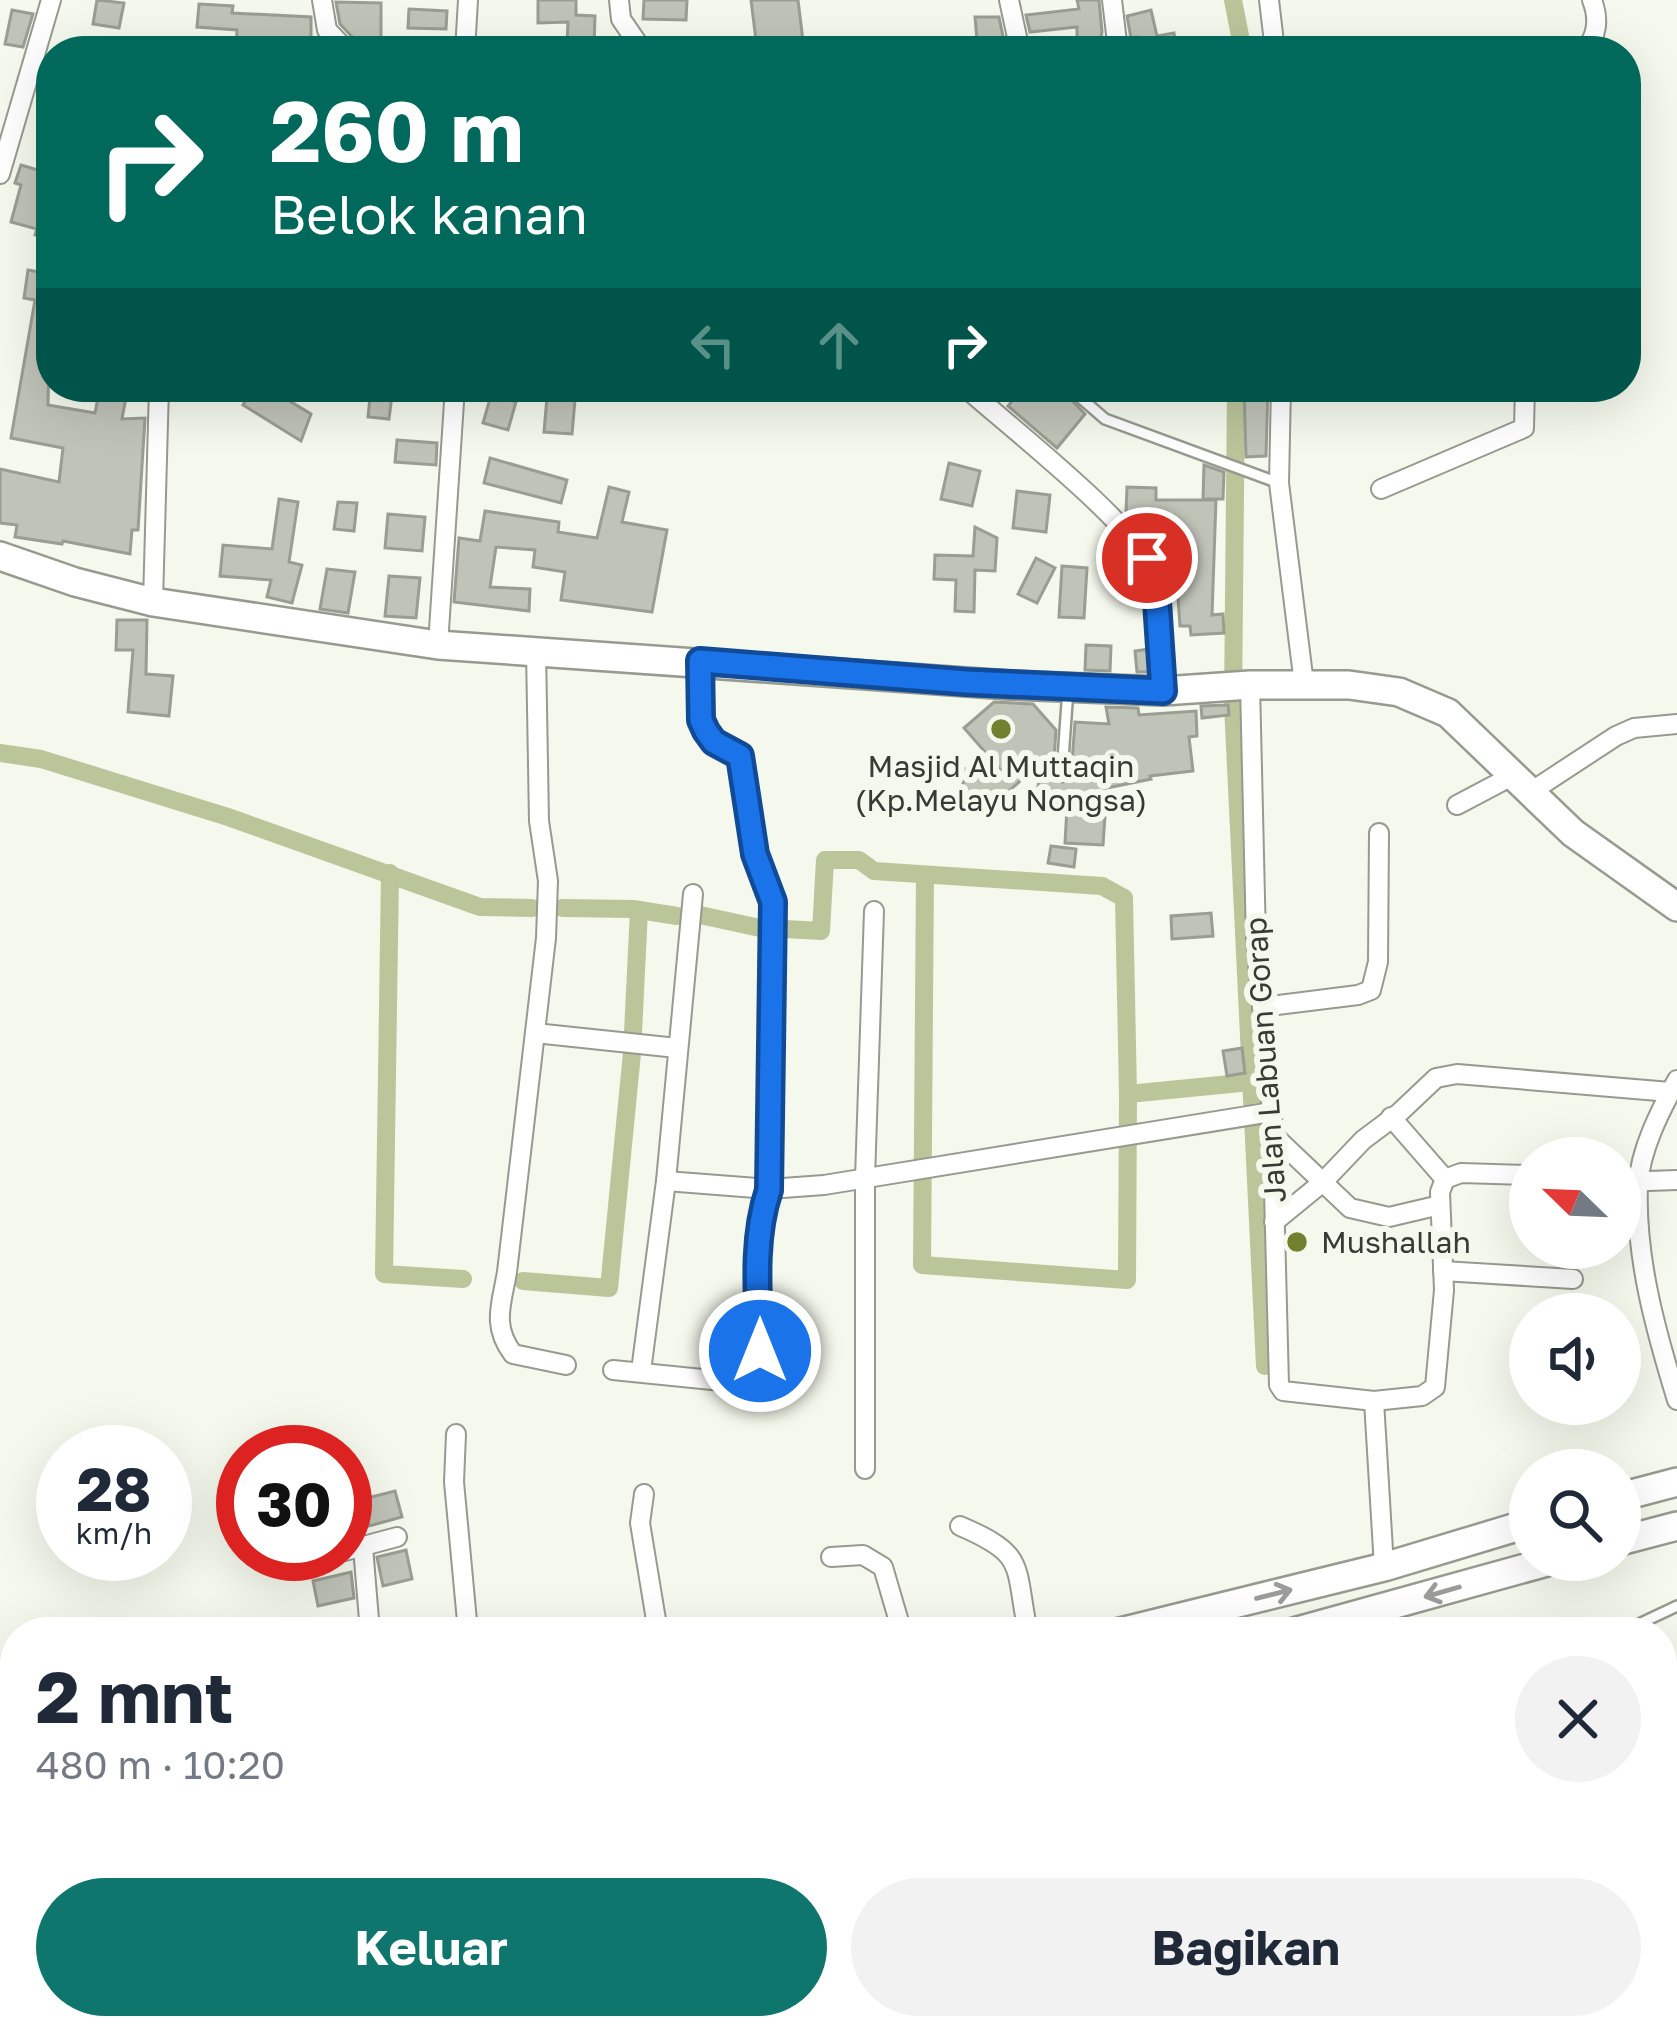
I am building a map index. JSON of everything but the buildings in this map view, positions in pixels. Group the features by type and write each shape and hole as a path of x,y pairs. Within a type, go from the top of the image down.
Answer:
{"street":[{"path":"40,36 50,0"},
{"path":"322,0 332,36"},
{"path":"466,36 469,0"},
{"path":"619,0 621,19 633,36"},
{"path":"1009,0 1017,36"},
{"path":"1112,0 1116,36"},
{"path":"1269,0 1273,36"},
{"path":"1592,0 1597,13 1594,36"},
{"path":"0,174 36,49"},
{"path":"153,602 159,402"},
{"path":"438,645 454,402"},
{"path":"981,402 1110,516 1147,558 1156,587 1163,691"},
{"path":"1281,402 1280,483 1304,685"},
{"path":"1381,489 1524,428 1525,402"},
{"path":"0,556 153,602 438,645 1069,687 1163,691 1349,685 1424,700 1471,732 1573,833 1677,907"},
{"path":"536,650 538,821 548,881 546,938 498,1317 504,1343 513,1354 566,1365"},
{"path":"700,661 701,720 714,742 740,756 755,854 773,902 769,1190 760,1215 759,1240 760,1374"},
{"name":"Jalan Labuan Gorap","path":"1246,686 1262,1007 1259,1115 1272,1134 1279,1384 1282,1391 1298,1396 1373,1401"},
{"path":"1457,805 1520,785 1634,728 1677,724"},
{"path":"1262,1007 1371,990 1378,962 1379,833"},
{"path":"641,1371 666,1181 693,894"},
{"path":"865,1469 866,1178 874,910"},
{"path":"535,1033 677,1048"},
{"path":"1274,1222 1436,1078 1456,1074 1674,1086 1641,1161"},
{"path":"666,1181 769,1190 1259,1115"},
{"path":"1391,1117 1445,1179"},
{"path":"1272,1134 1350,1208 1366,1215 1389,1217 1440,1205"},
{"path":"1445,1179 1461,1173 1509,1174"},
{"path":"1384,1567 1373,1401 1422,1396 1435,1387 1443,1271 1440,1205 1445,1179"},
{"path":"1641,1182 1677,1180"},
{"path":"1641,1254 1677,1400"},
{"path":"1443,1271 1573,1279"},
{"path":"613,1370 722,1381"},
{"path":"456,1434 454,1482 467,1617"},
{"path":"1641,1491 1677,1482"},
{"path":"644,1494 640,1523 656,1617"},
{"path":"960,1526 999,1543 1010,1554 1025,1617"},
{"path":"1641,1535 1677,1526"},
{"path":"1181,1617 1384,1567 1509,1529"},
{"path":"372,1544 397,1537"},
{"path":"831,1557 863,1556 883,1567 898,1617"},
{"path":"1348,1617 1509,1572"},
{"path":"360,1581 367,1617"}],"lane":[{"path":"1085,402 1105,419 1280,483"},
{"path":"1062,773 1069,687"}],"waterway":[{"path":"1233,0 1240,36"},
{"path":"1236,402 1233,705 1265,1366"},
{"path":"0,753 41,759 228,817 480,907 532,908"},
{"path":"785,929 821,931 825,860 859,860 874,871 1102,886 1124,898 1128,1094 1251,1082"},
{"path":"390,873 384,1274 463,1279"},
{"path":"925,875 922,1265 1127,1280 1128,1094"},
{"path":"562,908 633,909 677,916"},
{"path":"633,1033 639,910"},
{"path":"700,915 760,928"},
{"path":"523,1281 609,1288 632,1053"}],"place":[{"name":"Masjid Al Muttaqin (Kp.Melayu Nongsa)","path":"1001,729"},
{"name":"Mushallah","path":"1297,1242"}],"route":[{"path":"760,1351 760,1215 769,1190 773,902 755,854 740,756 714,742 701,720 700,661 966,682 1163,691 1156,587 1147,558"}]}
